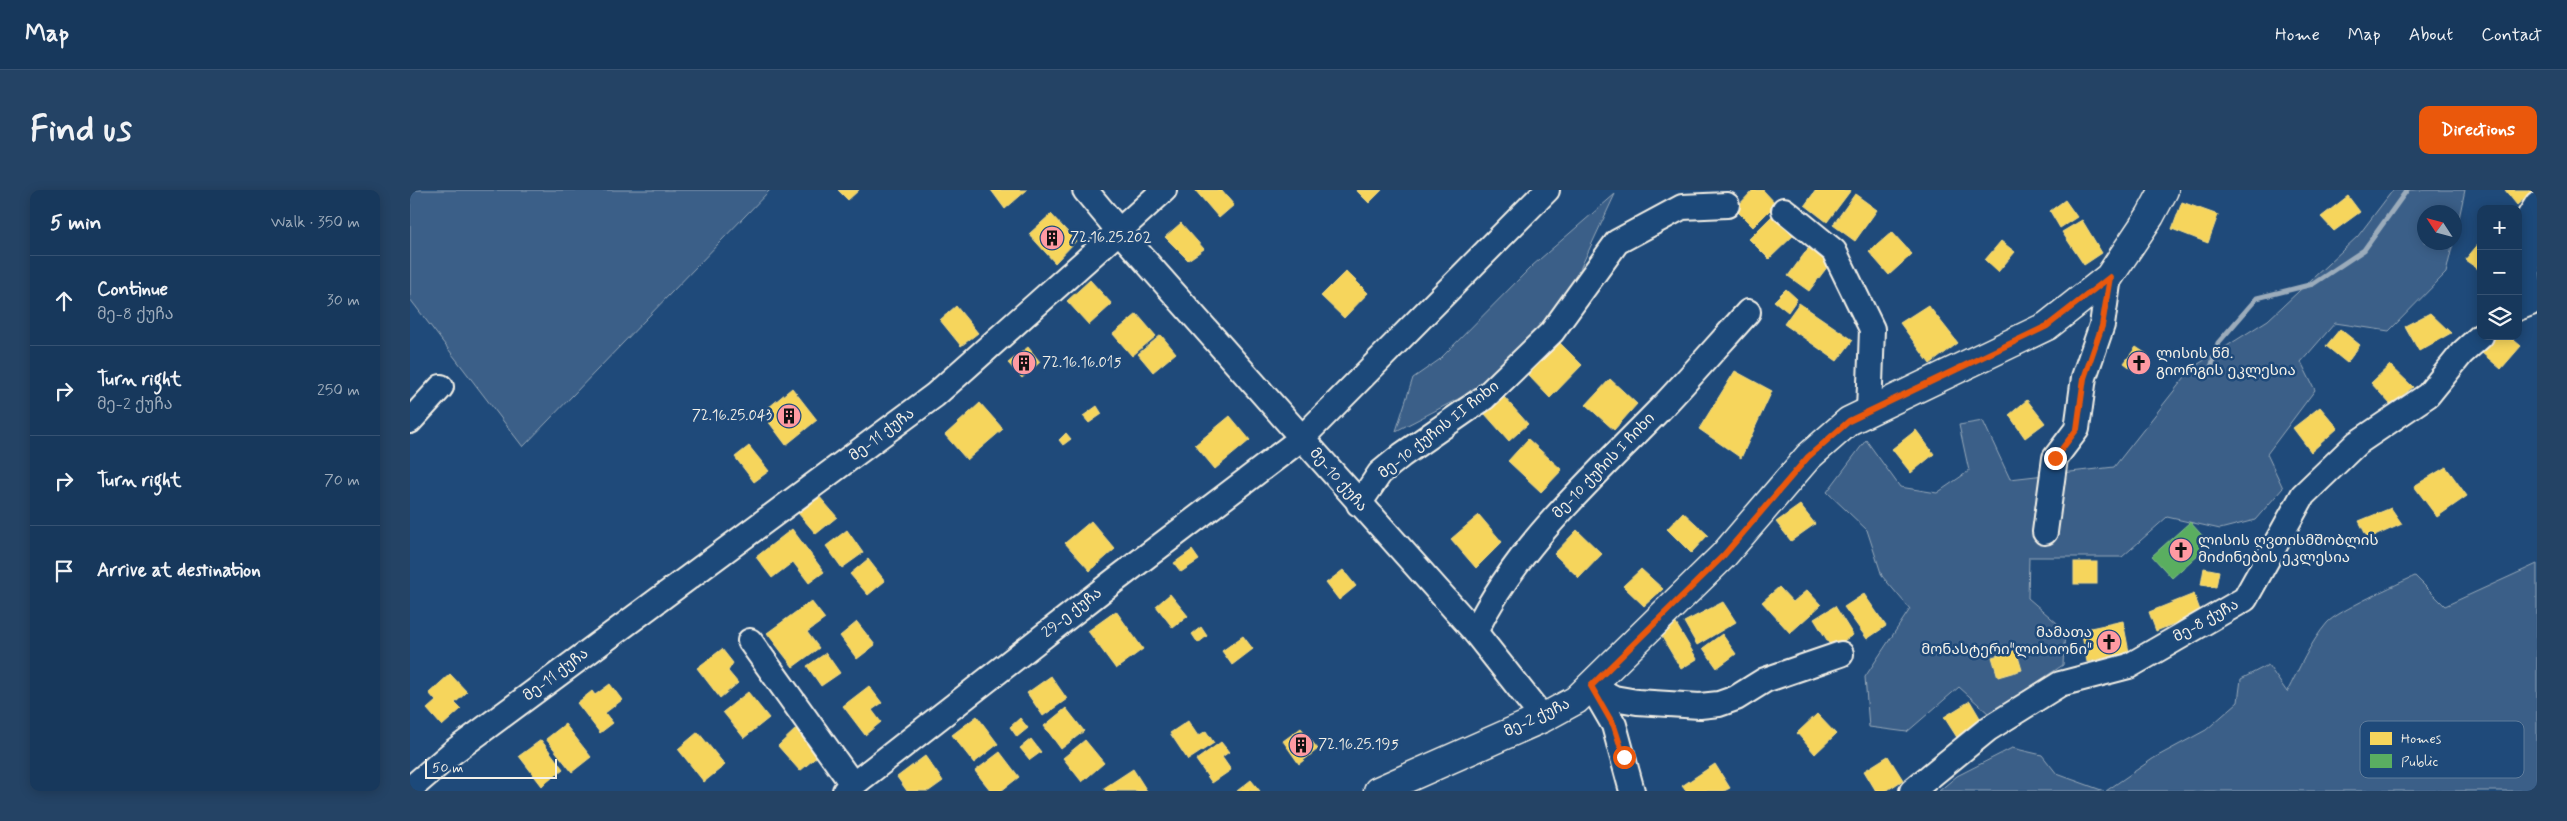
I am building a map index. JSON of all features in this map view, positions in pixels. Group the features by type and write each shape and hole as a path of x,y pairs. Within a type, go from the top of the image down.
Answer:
{"main road":[{"name":"მე-2 ქუჩა","path":"1378,791 1543,718 1576,700 1724,555 1808,457 1849,421 2047,326 2110,277 2150,216 2164,190"}],"street":[{"path":"1085,190 1302,438"},
{"name":"მე-11 ქუჩა","path":"410,789 453,752 935,395 1164,190"},
{"name":"მე-10 ქუჩა","path":"1543,718 1475,632 1302,438 1547,190"},
{"path":"2522,306 2531,303 2524,225 2537,204"},
{"name":"მე-10 ქუჩის II ჩიხი","path":"1359,504 1380,473 1402,454 1484,398 1552,332 1617,242 1682,206 1727,205"},
{"path":"1784,210 1834,251 1872,329 1869,411"},
{"path":"2045,532 2055,458 2077,429 2084,378 2102,326 2110,277"},
{"name":"მე-10 ქუჩის I ჩიხი","path":"1475,632 1491,599 1530,546 1568,501 1664,404 1748,312"},
{"name":"მე-8 ქუჩა","path":"1912,791 1988,729 2060,684 2129,666 2245,599 2303,495 2357,443 2428,395 2462,353 2477,340"},
{"path":"410,421 441,387"},
{"name":"29-ე ქუჩა","path":"849,789 1114,581 1302,438"},
{"path":"750,641 849,789"},
{"path":"1591,686 1614,698 1637,702 1700,706 1720,704 1736,698 1765,680 1842,654"},
{"path":"1591,686 1614,726 1632,791"}],"shaded area":[{"path":"410,190 770,190 523,447 410,299"},
{"path":"2393,190 2465,190 2462,205 2417,205 2417,250 2451,250 2446,273 2389,331 2335,323 2301,362 2315,390 2267,454 2283,488 2255,520 2220,529 2167,517 2122,557 2029,557 2028,598 2065,630 2063,665 1989,714 1959,687 1907,732 1869,727 1865,677 1910,609 1882,576 1867,530 1827,492 1866,440 1900,487 1937,493 1969,471 1959,425 1983,421 2010,479 2114,467 2192,368 2268,320 2358,236"},
{"path":"1615,194 1568,295 1483,386 1396,431 1413,378 1439,360 1532,266"},
{"path":"2537,564 2537,791 2106,791 2154,758 2206,730 2238,702 2241,679 2268,665 2287,692 2305,656 2327,623 2355,605 2415,576 2445,606"},
{"path":"2012,748 2042,755 2057,774 2104,791 1939,791 1957,776"}],"building: Homes":[{"path":"838,190 859,190 848,200"},
{"path":"991,190 1027,190 1005,209"},
{"path":"1195,190 1221,190 1234,205 1219,218"},
{"path":"1356,190 1382,190 1369,203"},
{"path":"1753,190 1763,190 1776,204 1753,227 1735,209"},
{"path":"1816,190 1851,190 1827,222 1805,205"},
{"path":"2505,190 2534,190 2517,205"},
{"path":"1855,194 1877,210 1855,241 1833,225"},
{"path":"2348,196 2360,212 2334,231 2321,217"},
{"path":"2065,200 2077,217 2060,228 2050,211"},
{"path":"2182,202 2218,215 2208,243 2172,229"},
{"path":"1776,212 1797,232 1769,259 1749,239"},
{"name":"72.16.25.202","path":"1051,214 1076,241 1055,263 1029,234"},
{"path":"2082,220 2102,253 2084,265 2062,232"},
{"path":"1181,223 1204,249 1188,260 1165,237"},
{"path":"1892,232 1912,254 1889,275 1869,252"},
{"path":"2001,241 2015,252 1998,272 1985,260"},
{"path":"1810,246 1831,262 1809,291 1788,276"},
{"path":"2477,246 2477,268 2465,260"},
{"path":"1346,271 1368,293 1344,318 1321,296"},
{"path":"1090,280 1112,304 1089,325 1067,301"},
{"path":"1786,289 1797,299 1788,312 1774,301"},
{"path":"1799,303 1853,340 1837,361 1784,324"},
{"path":"1928,305 1958,343 1930,364 1900,323"},
{"path":"956,306 978,333 961,346 940,320"},
{"path":"2430,313 2451,333 2419,351 2405,326"},
{"path":"1137,314 1156,336 1132,356 1113,334"},
{"path":"2340,329 2360,345 2347,363 2326,346"},
{"path":"1161,335 1176,353 1153,372 1138,354"},
{"path":"2493,340 2514,340 2521,346 2501,369 2482,353"},
{"path":"1560,343 1582,365 1550,398 1528,375"},
{"name":"72.16.16.015","path":"1028,347 1040,362 1022,378 1008,363"},
{"path":"2136,347 2148,355 2136,372 2124,363"},
{"path":"2390,365 2413,387 2391,405 2371,383"},
{"path":"1735,371 1772,391 1741,458 1699,429"},
{"path":"1610,379 1637,404 1614,430 1586,405"},
{"name":"72.16.25.043","path":"792,388 817,420 786,445 762,413"},
{"path":"1504,397 1528,424 1509,441 1485,414"},
{"path":"2027,400 2045,423 2025,438 2009,415"},
{"path":"980,403 1003,429 967,460 945,435"},
{"path":"1097,406 1102,414 1089,423 1083,416"},
{"path":"2320,407 2338,428 2311,452 2293,428"},
{"path":"1230,416 1250,440 1215,469 1195,445"},
{"path":"1916,430 1934,454 1911,473 1892,449"},
{"path":"1066,433 1071,439 1063,445 1059,440"},
{"path":"1528,439 1562,470 1541,492 1508,461"},
{"path":"749,446 769,471 754,482 735,457"},
{"path":"2446,467 2467,496 2437,517 2414,486"},
{"path":"818,495 837,517 816,534 798,513"},
{"path":"1800,505 1815,524 1791,541 1776,522"},
{"path":"2391,508 2402,524 2368,539 2359,521"},
{"path":"1683,512 1708,535 1691,553 1667,529"},
{"path":"1479,515 1502,542 1476,568 1451,539"},
{"path":"1091,521 1115,549 1090,571 1065,543"},
{"path":"792,529 824,572 809,583 793,562 772,578 756,557"},
{"path":"847,530 863,553 842,568 826,546"},
{"path":"1577,530 1602,554 1579,578 1554,554"},
{"path":"1192,550 1199,560 1181,572 1174,563"},
{"path":"868,559 885,581 868,595 850,574"},
{"path":"2074,562 2097,562 2097,584 2074,584"},
{"path":"2204,568 2219,571 2216,587 2201,585"},
{"path":"1641,569 1663,589 1644,606 1623,586"},
{"path":"1343,570 1356,586 1339,600 1326,583"},
{"path":"1779,587 1793,602 1807,590 1821,605 1790,633 1762,602"},
{"path":"1170,594 1188,616 1173,628 1156,606"},
{"path":"1864,594 1886,626 1867,639 1844,607"},
{"path":"2194,594 2201,613 2156,631 2149,612"},
{"path":"811,601 825,619 807,632 819,648 793,667 767,633"},
{"path":"1723,602 1736,622 1697,645 1684,622"},
{"path":"1835,606 1853,635 1832,648 1814,619"},
{"path":"1116,611 1143,649 1116,669 1088,631"},
{"path":"2123,621 2129,652 2087,662 2081,630"},
{"path":"857,622 875,645 857,659 840,636"},
{"path":"1675,622 1697,659 1681,669 1659,632"},
{"path":"1201,627 1207,636 1198,643 1192,634"},
{"path":"1722,634 1736,654 1717,668 1703,648"},
{"path":"1243,636 1253,649 1232,665 1222,651"},
{"path":"722,649 733,663 728,671 738,683 720,698 697,668"},
{"path":"2016,650 2022,670 1998,677 1992,657"},
{"path":"826,653 840,673 821,686 807,666"},
{"path":"450,674 467,692 455,703 461,709 442,726 427,709 436,701 429,693"},
{"path":"1051,676 1067,699 1043,716 1027,693"},
{"path":"610,684 622,700 605,713 613,723 600,733 577,703 592,691 595,695"},
{"path":"869,686 882,703 872,710 881,722 865,735 843,706"},
{"path":"748,692 769,718 744,738 723,712"},
{"path":"1970,701 1983,723 1958,739 1944,717"},
{"path":"1066,708 1084,731 1061,749 1044,726"},
{"path":"1817,714 1836,734 1815,754 1797,733"},
{"path":"977,716 998,744 974,763 952,735"},
{"path":"1020,718 1028,728 1017,737 1010,727"},
{"path":"1188,721 1198,736 1206,731 1214,743 1188,760 1170,733"},
{"path":"565,724 591,757 572,772 546,739"},
{"path":"797,728 820,754 800,771 778,746"},
{"name":"72.16.25.195","path":"1301,728 1318,749 1299,764 1283,741"},
{"path":"698,732 725,765 704,782 678,749"},
{"path":"1031,739 1041,752 1030,760 1020,748"},
{"path":"541,740 563,769 542,786 519,756"},
{"path":"1085,740 1104,763 1082,782 1063,758"},
{"path":"1221,742 1229,752 1222,757 1231,770 1212,783 1196,760"},
{"path":"1000,752 1019,777 1001,791 991,791 975,771"},
{"path":"925,756 943,781 929,791 907,791 897,777"},
{"path":"1888,756 1903,780 1886,791 1876,791 1864,771"},
{"path":"1715,764 1730,788 1724,791 1686,791 1682,786"},
{"path":"1133,769 1147,791 1106,791 1104,788"},
{"path":"1251,780 1260,791 1237,791"}],"building: Public":[{"name":"ლისის ღვთისმშობლის მიძინების ეკლესია","path":"2190,522 2210,544 2172,578 2152,556"}],"waterway":[{"path":"2209,375 2218,343 2257,298 2313,284 2364,250 2407,190"}],"place":[{"name":"72.16.25.202","path":"1052,238"},
{"name":"72.16.16.015","path":"1024,363"},
{"name":"ლისის წმ. გიორგის ეკლესია","path":"2139,363"},
{"name":"72.16.25.043","path":"789,416"},
{"name":"ლისის ღვთისმშობლის მიძინების ეკლესია","path":"2181,550"},
{"name":"მამათა მონასტერი\"ლისიონი\"","path":"2109,642"},
{"name":"72.16.25.195","path":"1301,745"}],"route":[{"path":"1624,757 1614,726 1591,686 1724,555 1808,457 1849,421 2047,326 2110,277 2102,326 2084,378 2077,429 2055,458"}]}
